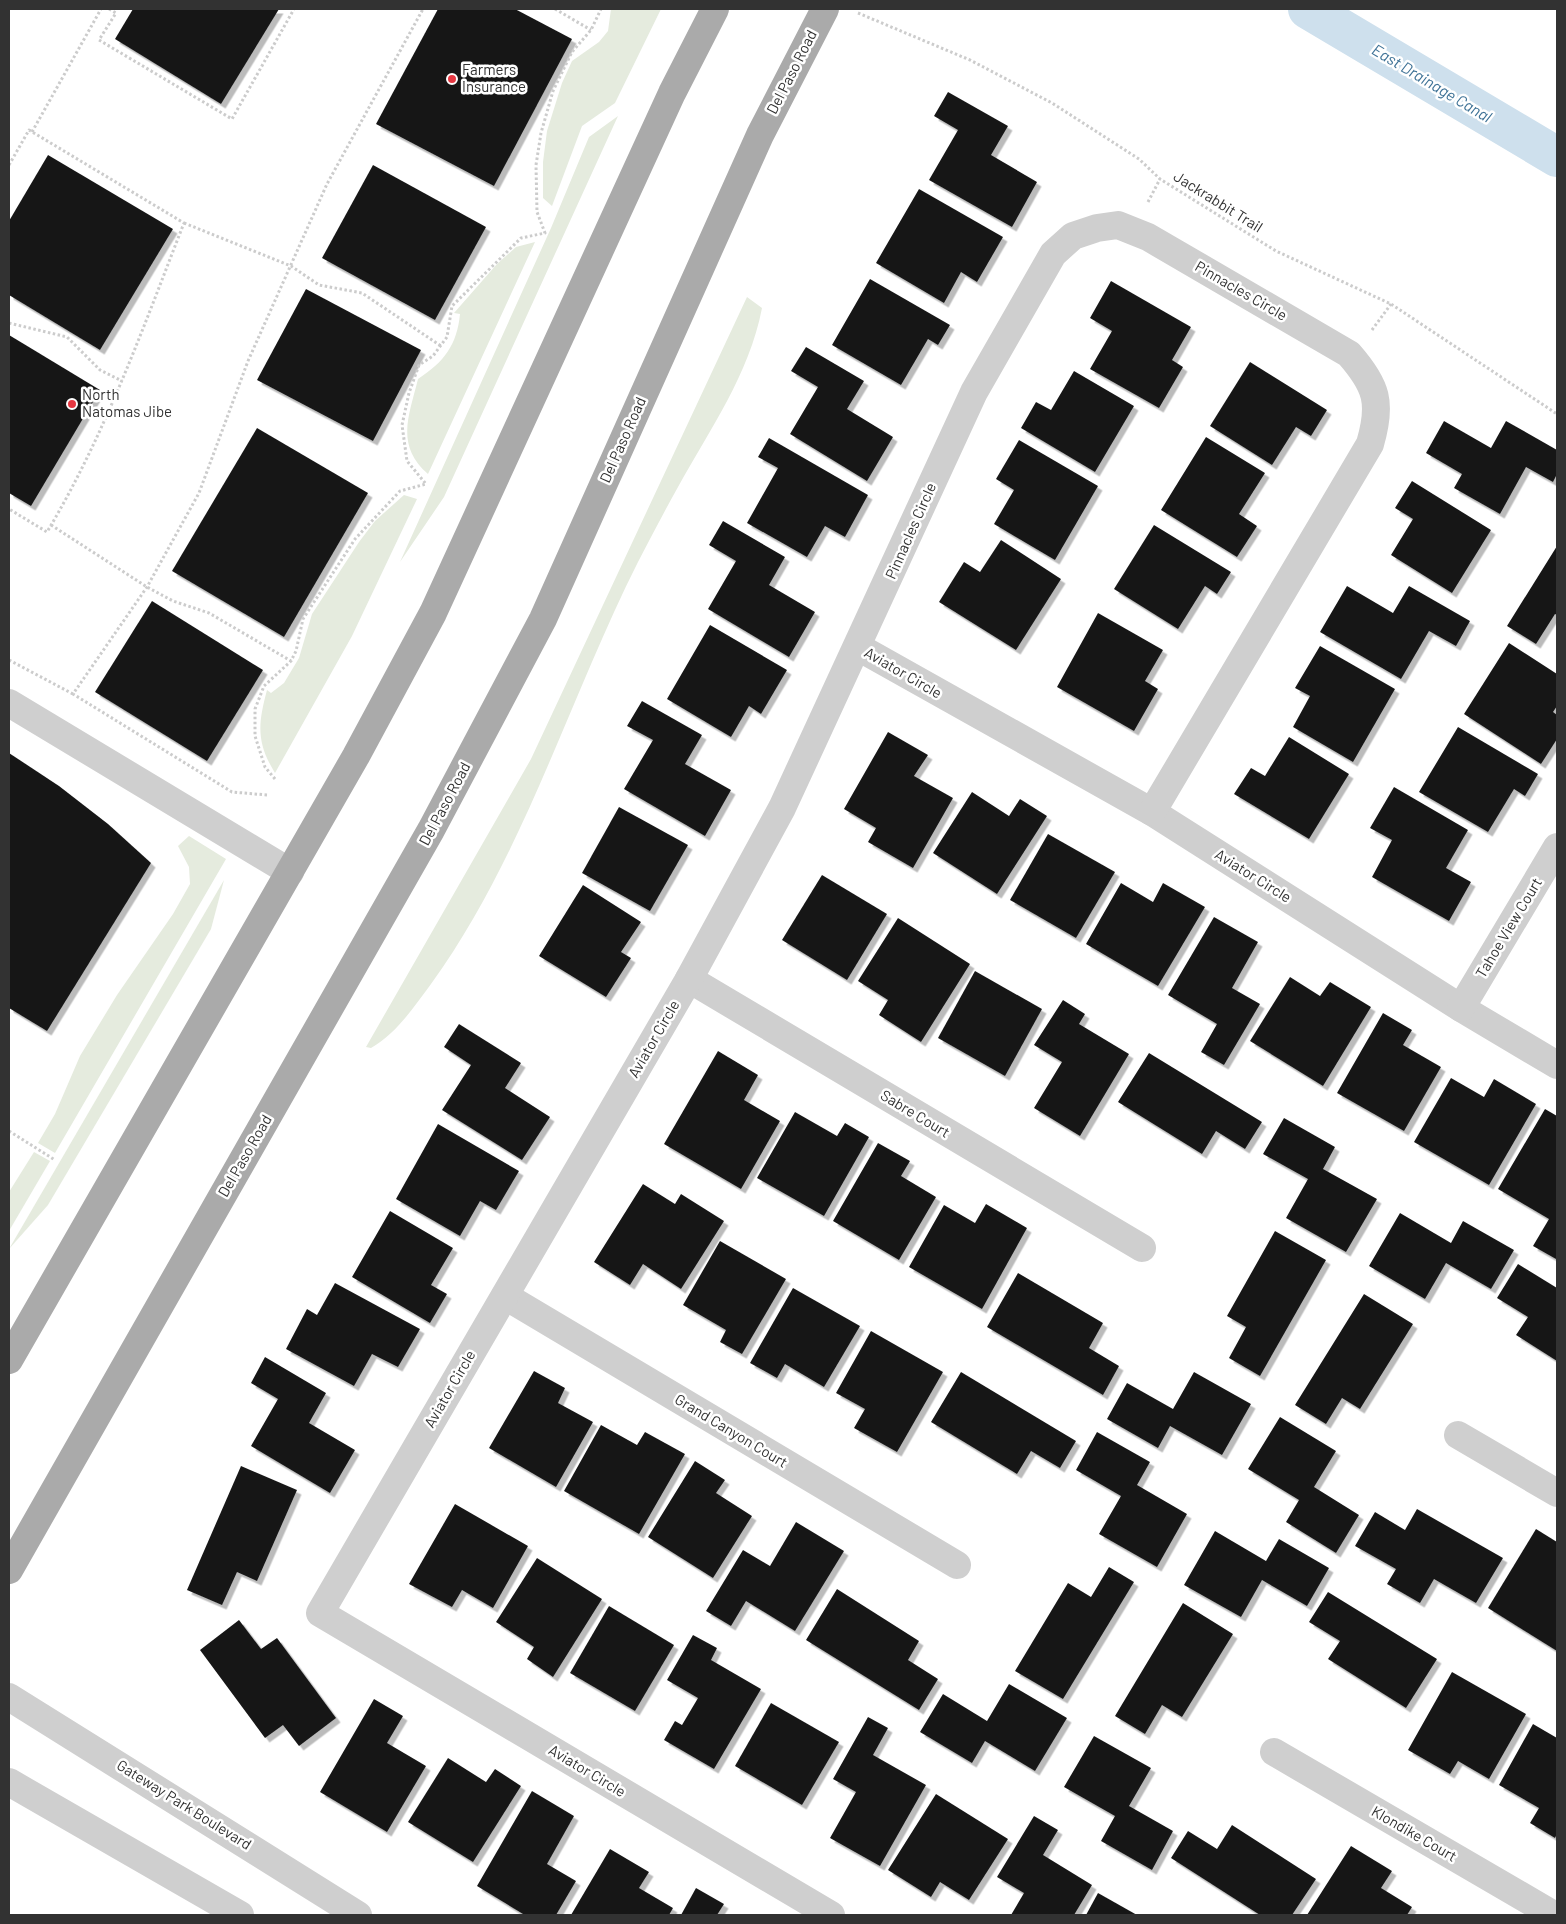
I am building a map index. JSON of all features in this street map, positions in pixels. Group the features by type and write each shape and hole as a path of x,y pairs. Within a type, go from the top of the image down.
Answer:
{"main road":[{"path":"9,1360 356,756 433,613 672,92 715,9"},
{"name":"Del Paso Road","path":"9,1570 431,830 538,628 760,135 824,9"}],"street":[{"name":"Pinnacles Circle","path":"858,647 974,392 1053,254 1073,236 1097,228 1118,224 1148,237 1349,354 1366,373 1375,395 1377,420 1370,444 1152,812"},
{"name":"Aviator Circle","path":"831,1915 320,1613 689,979 782,808 858,647 1152,812 1461,1008 1557,1065"},
{"path":"9,703 290,872"},
{"name":"Tahoe View Court","path":"1461,1008 1557,847"},
{"name":"Sabre Court","path":"689,979 1142,1248"},
{"name":"Grand Canyon Court","path":"505,1296 958,1565"},
{"path":"1458,1435 1557,1493"},
{"name":"Gateway Park Boulevard","path":"9,1696 358,1915"},
{"name":"Klondike Court","path":"1274,1752 1554,1915"},
{"path":"9,1782 240,1915"}],"path":[{"path":"32,132 101,9"},
{"path":"109,9 116,13 99,40 232,119 294,9"},
{"path":"73,694 147,587 199,493 248,361 326,184 423,9"},
{"path":"555,9 592,30"},
{"path":"276,779 265,767 258,750 255,709 264,686 291,661 296,651 303,620 355,539 374,516 400,491 426,484 407,461 402,425 409,393 419,366 433,356 447,337 452,306 521,238 545,233 538,212 536,165 541,133 553,92 572,52 592,30 601,9"},
{"name":"Jackrabbit Trail","path":"863,17 970,60 1052,103 1139,159 1160,179 1276,251 1391,304 1557,414"},
{"path":"9,165 29,130 184,223 290,266 319,284 362,293 441,346"},
{"path":"1148,202 1160,179"},
{"path":"9,509 47,532 76,480 122,381 184,223"},
{"path":"1371,332 1391,304"},
{"path":"9,323 67,337 100,370 122,381"},
{"path":"51,524 147,587 173,601 209,612 291,661"},
{"path":"9,660 73,694 232,792 267,795"},
{"path":"9,1131 55,1160"}],"shaded area":[{"path":"611,9 661,9 615,103 582,126 552,206 543,198 543,162 547,131 562,83 572,61 599,42 608,31"},
{"path":"618,116 444,497 400,562 551,228 589,137"},
{"path":"535,242 428,474 411,452 408,441 407,430 411,405 418,379 435,366 448,352 456,335 460,314 454,313 497,264 516,247"},
{"path":"747,297 762,308 748,356 727,401 638,562 589,669 543,778 492,884 463,935 411,1011 389,1035 371,1048 366,1047 531,759"},
{"path":"404,495 417,499 352,636 275,773 264,752 260,733 267,690 271,693 284,683 299,658 312,614 375,521"},
{"path":"189,836 226,859 55,1153 38,1143 55,1114 80,1056 117,995 173,914 190,884 189,867 178,846"},
{"path":"224,880 211,929 48,1205 9,1249"},
{"path":"34,1152 50,1161 9,1231 9,1192"}],"building":[{"path":"133,9 279,9 221,104 115,39"},
{"path":"438,9 515,9 572,39 494,186 376,124"},
{"path":"948,92 1008,126 991,155 1037,182 1012,227 929,180 958,130 934,116"},
{"path":"48,155 173,229 100,350 9,295 9,221"},
{"path":"373,165 486,227 435,320 322,258"},
{"path":"919,189 1003,237 977,282 961,272 944,303 876,263"},
{"path":"870,279 950,325 938,345 928,339 901,385 832,345"},
{"path":"1111,281 1191,327 1172,360 1183,367 1159,408 1090,369 1112,331 1090,318"},
{"path":"306,289 421,350 373,441 257,380"},
{"path":"9,335 100,390 31,506 9,493"},
{"path":"806,347 864,381 847,409 893,437 867,481 790,434 818,387 791,371"},
{"path":"1250,362 1327,410 1311,436 1296,427 1272,465 1210,426"},
{"path":"1074,371 1134,406 1095,472 1021,428 1036,402 1051,410"},
{"path":"1444,421 1491,448 1506,421 1557,450 1557,474 1553,482 1526,467 1500,514 1454,488 1462,474 1426,453"},
{"path":"257,428 368,493 284,637 172,571"},
{"path":"1206,437 1265,473 1239,514 1257,526 1237,557 1161,510"},
{"path":"769,438 868,495 845,537 825,526 807,557 747,523 778,468 758,457"},
{"path":"1019,440 1098,486 1055,560 994,524 1014,490 996,479"},
{"path":"1412,481 1491,530 1452,593 1391,555 1413,519 1395,508"},
{"path":"723,521 785,557 769,585 815,612 789,657 708,609 736,561 709,545"},
{"path":"1154,525 1231,572 1217,594 1205,586 1178,629 1114,589"},
{"path":"1001,540 1061,579 1016,650 939,602 964,562 980,572"},
{"path":"1557,546 1557,615 1555,614 1536,644 1507,626"},
{"path":"1347,586 1393,613 1409,586 1470,621 1456,646 1429,631 1401,679 1320,632"},
{"path":"152,601 263,670 207,761 95,692"},
{"path":"1098,613 1163,650 1145,681 1158,689 1134,731 1057,687"},
{"path":"710,625 787,670 761,714 749,706 731,737 667,699"},
{"path":"1509,643 1557,674 1557,706 1553,712 1557,715 1557,739 1541,764 1464,714"},
{"path":"1320,646 1395,689 1353,762 1293,727 1310,696 1295,688"},
{"path":"642,701 702,735 685,764 731,790 705,836 624,789 653,740 627,726"},
{"path":"1458,727 1538,774 1525,796 1514,789 1488,832 1419,792"},
{"path":"888,732 928,755 914,776 953,798 913,868 868,842 876,828 844,809"},
{"path":"1289,737 1349,774 1309,839 1234,794 1251,768 1265,776"},
{"path":"9,753 59,786 108,824 151,863 47,1031 9,1008"},
{"path":"1394,787 1468,830 1446,868 1471,882 1449,921 1372,877 1392,840 1370,828"},
{"path":"972,792 1009,816 1020,799 1047,816 997,894 933,853"},
{"path":"619,807 688,845 650,911 582,873"},
{"path":"1048,834 1115,872 1076,938 1010,900"},
{"path":"822,875 887,914 847,980 782,940"},
{"path":"1121,883 1153,902 1163,883 1205,907 1158,986 1086,944"},
{"path":"583,885 641,922 621,952 631,958 606,997 539,956"},
{"path":"1214,917 1258,942 1232,988 1260,1004 1224,1065 1201,1052 1217,1024 1168,995"},
{"path":"898,918 970,964 921,1042 879,1015 888,1000 858,981"},
{"path":"975,971 1042,1009 1005,1076 938,1038"},
{"path":"1290,977 1320,996 1330,982 1371,1007 1323,1086 1250,1041"},
{"path":"1063,1000 1085,1014 1079,1024 1129,1054 1080,1136 1034,1108 1062,1062 1034,1045"},
{"path":"1383,1013 1412,1030 1403,1045 1441,1067 1404,1131 1337,1093"},
{"path":"459,1024 521,1063 505,1088 550,1117 522,1160 442,1110 471,1065 444,1047"},
{"path":"718,1051 758,1075 744,1100 780,1121 741,1189 664,1144"},
{"path":"1149,1053 1262,1122 1245,1149 1216,1131 1202,1154 1118,1102"},
{"path":"1451,1078 1484,1097 1494,1079 1536,1104 1489,1185 1414,1142"},
{"path":"1545,1109 1557,1116 1556,1259 1533,1246 1549,1219 1498,1189"},
{"path":"795,1112 837,1136 845,1123 869,1137 824,1216 757,1178"},
{"path":"1284,1118 1335,1147 1323,1169 1377,1199 1346,1252 1286,1218 1308,1179 1263,1154"},
{"path":"438,1124 519,1171 496,1210 480,1201 460,1236 396,1199"},
{"path":"878,1143 910,1161 901,1176 936,1197 899,1260 833,1221"},
{"path":"643,1184 675,1204 681,1194 724,1221 681,1289 643,1264 630,1285 594,1262"},
{"path":"986,1204 1027,1228 982,1309 909,1267 944,1205 975,1223"},
{"path":"390,1211 453,1248 431,1285 447,1294 430,1323 352,1277"},
{"path":"1400,1213 1451,1243 1463,1221 1514,1250 1491,1289 1446,1263 1425,1299 1369,1266"},
{"path":"1275,1231 1326,1260 1260,1376 1229,1358 1246,1327 1227,1316"},
{"path":"720,1241 786,1279 742,1354 720,1342 726,1330 683,1305"},
{"path":"1518,1264 1557,1288 1557,1361 1516,1335 1528,1317 1497,1298"},
{"path":"1018,1273 1103,1323 1089,1348 1119,1366 1103,1395 987,1327"},
{"path":"335,1283 420,1329 398,1367 372,1354 354,1386 286,1349 307,1309 317,1315"},
{"path":"793,1288 860,1326 824,1387 785,1364 777,1378 750,1363"},
{"path":"1364,1294 1413,1324 1360,1409 1342,1398 1326,1424 1295,1405"},
{"path":"871,1331 943,1372 897,1452 854,1428 865,1409 836,1393"},
{"path":"265,1357 326,1393 309,1423 355,1450 330,1493 251,1446 278,1399 251,1383"},
{"path":"534,1371 565,1388 558,1403 593,1422 556,1487 489,1448"},
{"path":"961,1372 1076,1441 1060,1468 1031,1451 1017,1474 931,1422"},
{"path":"1194,1372 1251,1404 1222,1455 1170,1426 1158,1448 1107,1419 1127,1383 1173,1409"},
{"path":"1280,1417 1336,1451 1314,1487 1359,1515 1336,1553 1286,1522 1299,1500 1248,1469"},
{"path":"601,1425 637,1445 645,1432 685,1454 639,1534 564,1491"},
{"path":"1097,1432 1150,1462 1137,1485 1187,1514 1157,1567 1099,1534 1121,1496 1076,1470"},
{"path":"695,1461 725,1480 716,1493 752,1516 713,1578 648,1537"},
{"path":"241,1466 297,1490 257,1581 237,1572 222,1605 187,1590"},
{"path":"455,1504 528,1546 493,1608 462,1590 452,1607 409,1584"},
{"path":"1417,1509 1503,1558 1476,1603 1434,1579 1420,1603 1387,1584 1396,1569 1355,1546 1375,1512 1405,1530"},
{"path":"796,1522 844,1551 795,1631 746,1601 731,1626 706,1611 743,1550 770,1566"},
{"path":"1536,1529 1557,1542 1557,1651 1488,1608"},
{"path":"1215,1531 1266,1561 1279,1539 1329,1568 1307,1606 1262,1580 1241,1617 1184,1585"},
{"path":"537,1558 602,1599 553,1677 527,1659 534,1647 496,1622"},
{"path":"1109,1567 1134,1582 1063,1699 1015,1671 1068,1583 1091,1597"},
{"path":"837,1589 919,1641 908,1660 938,1679 919,1710 806,1640"},
{"path":"1328,1592 1437,1659 1406,1708 1328,1659 1340,1641 1309,1622"},
{"path":"1183,1603 1233,1634 1182,1717 1162,1705 1145,1734 1115,1716"},
{"path":"609,1606 674,1645 635,1711 570,1673"},
{"path":"239,1620 261,1649 277,1638 336,1718 299,1746 283,1725 265,1738 200,1650"},
{"path":"693,1635 717,1648 711,1660 761,1689 714,1769 664,1740 675,1721 682,1725 698,1698 667,1680"},
{"path":"1452,1672 1526,1714 1489,1779 1458,1761 1450,1774 1408,1750"},
{"path":"1009,1684 1067,1718 1035,1771 985,1741 972,1763 920,1732 943,1694 987,1721"},
{"path":"374,1699 403,1716 387,1743 426,1766 387,1832 320,1792"},
{"path":"771,1703 839,1742 802,1805 735,1766"},
{"path":"868,1717 888,1728 873,1755 926,1785 880,1866 830,1838 856,1792 833,1779"},
{"path":"1533,1724 1557,1738 1557,1834 1555,1838 1530,1823 1539,1808 1499,1785"},
{"path":"1094,1736 1151,1768 1129,1806 1173,1831 1152,1870 1101,1841 1115,1816 1064,1787"},
{"path":"448,1758 486,1782 495,1769 521,1786 473,1862 408,1822"},
{"path":"532,1791 574,1816 547,1864 576,1881 556,1915 522,1915 477,1886"},
{"path":"936,1794 1008,1839 969,1900 940,1882 931,1897 888,1870"},
{"path":"1034,1816 1058,1830 1043,1855 1092,1885 1074,1915 1011,1915 1024,1893 997,1877"},
{"path":"1232,1825 1316,1879 1292,1915 1260,1915 1171,1858 1188,1831 1217,1849"},
{"path":"1351,1846 1392,1871 1381,1888 1412,1907 1407,1915 1307,1915"},
{"path":"610,1849 649,1872 639,1888 673,1908 669,1915 571,1915"},
{"path":"696,1888 724,1904 717,1915 681,1915"},
{"path":"1098,1893 1137,1915 1086,1915"}],"waterway":[{"name":"East Drainage Canal","path":"1308,9 1557,157"}],"place":[{"name":"Farmers Insurance","path":"452,79"},
{"name":"North Natomas Jibe","path":"72,404"}]}
